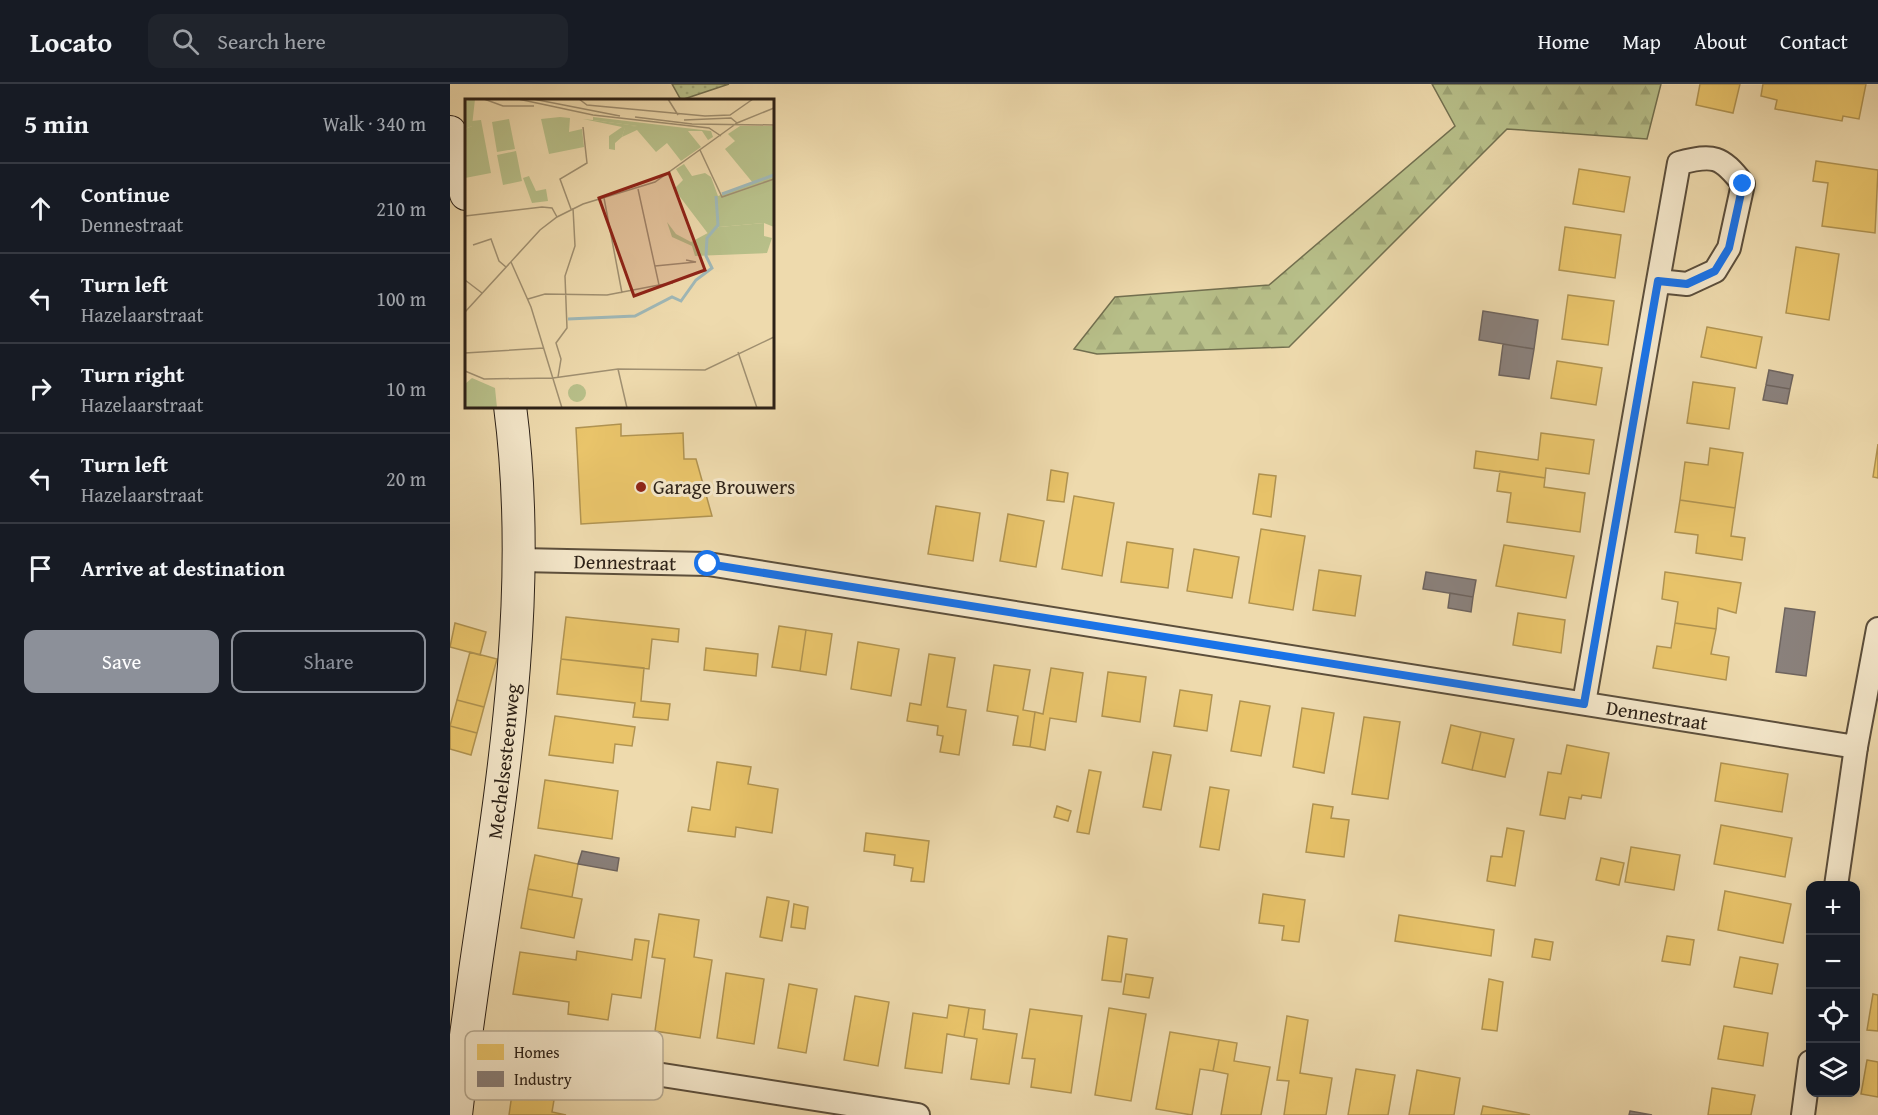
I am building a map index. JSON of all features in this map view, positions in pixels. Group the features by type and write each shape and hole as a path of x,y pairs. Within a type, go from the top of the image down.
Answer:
{"main road":[{"path":"450,132 465,190"},
{"name":"Mechelsesteenweg","path":"466,1031 513,704 520,560 510,408"},
{"name":"Mechelsesteenweg","path":"456,1115 465,1037"}],"street":[{"path":"1584,704 1658,281 1679,163 1703,157 1726,163 1743,184 1729,248 1715,271 1687,284 1658,281"},
{"name":"Dennestraat","path":"520,560 708,564 1856,747"},
{"path":"1837,881 1856,747 1878,629"},
{"path":"663,1075 918,1115"},
{"path":"1803,1115 1806,1092"}],"green space":[{"path":"672,84 729,84 684,99 680,99"},
{"path":"1432,84 1661,84 1647,139 1507,129 1289,347 1097,354 1074,349 1115,297 1269,285 1455,126"}],"building: Homes":[{"path":"1700,84 1740,84 1733,113 1696,105"},
{"path":"1763,84 1866,84 1859,119 1843,116 1842,121 1775,109 1777,100 1761,96"},
{"path":"1816,161 1878,170 1875,233 1822,226 1828,183 1813,181"},
{"path":"1579,169 1630,177 1624,212 1573,204"},
{"path":"1565,227 1621,235 1615,278 1559,270"},
{"path":"1796,247 1839,254 1829,320 1786,313"},
{"path":"1568,295 1614,301 1608,345 1562,339"},
{"path":"1707,327 1762,337 1756,368 1701,357"},
{"path":"1557,361 1602,368 1596,405 1551,398"},
{"path":"1693,382 1735,388 1729,429 1687,423"},
{"name":"Garage Brouwers","path":"621,424 621,436 683,433 684,459 696,459 712,516 581,524 576,428"},
{"path":"1541,433 1594,440 1589,474 1546,468 1545,478 1474,468 1476,451 1538,460"},
{"path":"1878,444 1878,478 1873,477"},
{"path":"1710,448 1743,453 1735,508 1680,500 1685,462 1708,465"},
{"path":"1051,470 1068,473 1064,502 1047,500"},
{"path":"1500,471 1545,478 1544,487 1585,493 1580,532 1507,522 1511,493 1497,491"},
{"path":"1259,474 1276,476 1271,517 1253,514"},
{"path":"1074,496 1114,503 1102,576 1062,569"},
{"path":"1680,500 1735,508 1731,536 1745,538 1742,560 1696,553 1698,535 1675,532"},
{"path":"936,506 980,513 973,561 928,554"},
{"path":"1008,514 1044,521 1036,567 1000,561"},
{"path":"1261,529 1305,536 1293,610 1249,603"},
{"path":"1127,542 1173,549 1168,588 1121,582"},
{"path":"1504,545 1574,556 1566,598 1496,586"},
{"path":"1194,549 1239,557 1232,598 1187,591"},
{"path":"1319,570 1361,576 1355,616 1313,610"},
{"path":"1665,572 1741,583 1736,613 1718,608 1716,629 1675,623 1678,602 1662,599"},
{"path":"1518,613 1565,620 1561,653 1513,645"},
{"path":"566,617 679,629 678,642 652,639 649,669 561,659"},
{"path":"455,623 486,632 480,655 450,647"},
{"path":"1675,623 1716,629 1711,654 1729,657 1726,680 1653,668 1657,646 1671,648"},
{"path":"779,626 806,630 800,671 772,667"},
{"path":"806,630 832,634 826,675 800,671"},
{"path":"858,642 899,649 891,696 851,689"},
{"path":"706,648 758,654 756,676 704,670"},
{"path":"470,652 497,659 484,707 457,700"},
{"path":"929,654 955,658 947,707 966,710 959,755 940,752 943,736 937,735 938,726 907,721 910,703 921,705"},
{"path":"561,659 644,668 641,701 670,704 668,720 633,717 635,703 557,694"},
{"path":"994,665 1030,670 1023,710 1035,712 1030,747 1013,745 1018,716 987,711"},
{"path":"1051,668 1083,673 1076,722 1050,718 1045,750 1030,747 1035,712 1043,714"},
{"path":"1108,672 1146,677 1140,722 1102,716"},
{"path":"1180,690 1212,695 1207,731 1174,726"},
{"path":"457,700 484,707 477,733 450,726"},
{"path":"1240,701 1270,706 1261,756 1231,751"},
{"path":"1302,708 1334,713 1324,773 1293,767"},
{"path":"555,716 635,727 632,746 615,744 613,763 549,755"},
{"path":"1364,717 1400,722 1388,799 1352,794"},
{"path":"1451,725 1481,732 1472,770 1442,763"},
{"path":"450,726 477,733 471,755 450,749"},
{"path":"1481,732 1514,739 1505,777 1472,770"},
{"path":"1567,745 1609,753 1601,798 1582,795 1581,799 1569,797 1565,819 1540,815 1548,772 1561,774"},
{"path":"1153,752 1171,755 1161,810 1143,807"},
{"path":"717,762 751,767 748,784 778,789 772,833 736,827 735,837 688,831 692,807 710,810"},
{"path":"1721,763 1788,774 1782,812 1715,801"},
{"path":"1089,770 1101,772 1089,834 1077,832"},
{"path":"545,780 618,791 612,839 538,828"},
{"path":"1210,787 1229,790 1219,850 1200,847"},
{"path":"1313,804 1333,807 1331,818 1349,820 1344,857 1306,852"},
{"path":"1057,806 1071,811 1068,821 1054,817"},
{"path":"1721,825 1792,838 1785,877 1714,864"},
{"path":"1507,828 1524,831 1515,886 1487,881 1491,856 1502,857"},
{"path":"866,833 929,841 924,882 911,881 913,868 894,865 895,855 864,851"},
{"path":"1631,847 1680,855 1674,890 1625,882"},
{"path":"535,855 578,864 572,897 528,889"},
{"path":"1601,858 1624,863 1619,885 1596,880"},
{"path":"528,889 582,899 574,938 521,928"},
{"path":"1725,891 1791,904 1783,943 1718,930"},
{"path":"1263,894 1305,900 1299,942 1282,940 1284,926 1259,923"},
{"path":"767,897 789,901 782,941 760,937"},
{"path":"794,904 808,907 805,929 791,927"},
{"path":"659,914 699,920 694,957 712,960 700,1038 655,1031 665,959 652,957"},
{"path":"1399,915 1494,930 1491,956 1395,941"},
{"path":"1108,936 1127,939 1121,982 1102,980"},
{"path":"1667,936 1694,940 1690,965 1662,961"},
{"path":"635,939 649,941 641,998 612,994 608,1020 568,1014 569,1002 513,994 520,952 576,960 577,951 632,960"},
{"path":"1535,939 1553,942 1550,960 1532,957"},
{"path":"1740,957 1778,964 1772,994 1734,987"},
{"path":"726,973 764,979 754,1044 717,1038"},
{"path":"1126,974 1153,978 1149,998 1123,994"},
{"path":"1489,979 1503,982 1497,1031 1482,1029"},
{"path":"789,984 817,989 806,1053 778,1048"},
{"path":"1873,994 1878,995 1878,1031 1867,1030"},
{"path":"855,996 889,1002 878,1066 844,1060"},
{"path":"949,1005 969,1008 964,1037 947,1034 942,1073 905,1068 913,1013 947,1018"},
{"path":"969,1008 985,1010 983,1029 1017,1034 1009,1084 971,1079 977,1039 964,1037"},
{"path":"1109,1008 1146,1014 1131,1101 1095,1095"},
{"path":"1030,1009 1082,1016 1071,1093 1031,1087 1035,1059 1022,1058"},
{"path":"1287,1016 1308,1020 1300,1073 1332,1078 1326,1115 1284,1115 1289,1081 1277,1080"},
{"path":"1724,1026 1768,1033 1763,1066 1718,1059"},
{"path":"1170,1032 1219,1040 1213,1071 1200,1069 1192,1115 1156,1109"},
{"path":"1219,1040 1237,1043 1234,1061 1270,1067 1261,1115 1221,1115 1228,1074 1213,1071"},
{"path":"1867,1060 1878,1062 1878,1097 1861,1094"},
{"path":"1356,1069 1395,1075 1388,1115 1348,1115"},
{"path":"1417,1070 1460,1078 1454,1115 1409,1115"},
{"path":"1712,1088 1755,1095 1751,1115 1708,1115"},
{"path":"511,1100 554,1100 552,1112 566,1115 509,1115"},
{"path":"1483,1106 1530,1115 1481,1115"}],"building: Industry":[{"path":"1483,311 1538,320 1534,349 1479,340"},
{"path":"1503,344 1534,349 1529,379 1499,375"},
{"path":"1769,370 1793,375 1790,389 1766,385"},
{"path":"1766,385 1790,389 1787,404 1763,400"},
{"path":"1426,572 1476,580 1473,597 1423,589"},
{"path":"1450,593 1473,597 1471,612 1448,608"},
{"path":"1785,608 1815,612 1806,676 1776,672"},
{"path":"582,851 619,858 617,871 578,864"},
{"path":"1630,1111 1652,1115 1629,1115"}],"place":[{"name":"Garage Brouwers","path":"641,487"}],"route":[{"path":"708,564 1584,704 1658,281 1687,284 1715,271 1729,248 1743,184"}]}
